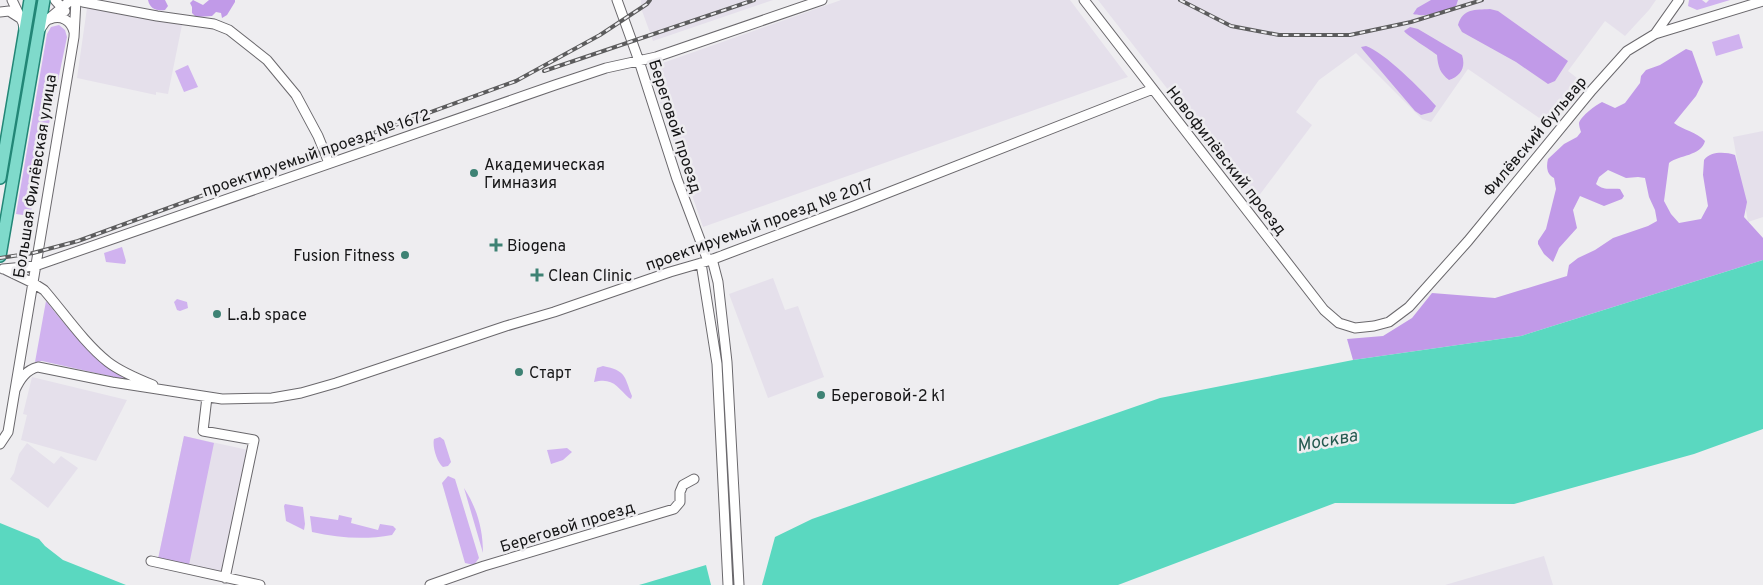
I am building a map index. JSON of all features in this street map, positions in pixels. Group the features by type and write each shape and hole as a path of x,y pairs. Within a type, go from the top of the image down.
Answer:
{"main road":[{"name":"Большая Филёвская улица","path":"0,178 30,0"},
{"name":"Большая Филёвская улица","path":"0,253 44,0"}],"street":[{"path":"0,10 12,0 21,19 25,34"},
{"path":"55,0 71,20 74,30"},
{"path":"37,36 42,25 71,0"},
{"name":"Большая Филёвская улица","path":"0,444 8,432 74,30 76,0"},
{"path":"80,0 157,16 214,24 228,30 267,60 296,95 318,136 329,163"},
{"name":"Береговой проезд","path":"617,0 639,61 674,171 707,261"},
{"path":"639,61 750,26 822,0"},
{"name":"Новофилёвский проезд","path":"1084,0 1324,310 1339,324 1355,328"},
{"path":"1655,34 1679,0"},
{"name":"Филёвский бульвар","path":"1355,328 1389,322 1409,307 1468,241 1612,66 1627,51 1655,34 1763,1"},
{"path":"0,10 12,12 21,19"},
{"path":"47,20 63,18 74,30"},
{"name":"проектируемый проезд № 1672","path":"1,269 36,266 572,79 606,68 639,61"},
{"name":"проектируемый проезд № 2017","path":"15,390 23,376 30,369 38,367 207,398 246,400 301,393 707,261 854,206 1153,89"},
{"path":"707,261 718,282 727,362 739,585"},
{"path":"707,261 717,364 728,585"},
{"name":"проектируемый проезд № 2017","path":"1,269 44,290 96,351 109,363 122,371 165,390"},
{"path":"207,398 203,431 254,440 225,578"},
{"name":"Береговой проезд","path":"430,585 484,566 674,509 680,502 680,492 683,485 694,479"},
{"path":"151,562 260,585"}],"shaded area":[{"path":"148,0 165,0 168,6 165,10 156,10 150,6"},
{"path":"193,0 203,5 209,0 235,0 235,2 227,15 222,18 221,13 216,12 212,16 196,17 192,13 190,3"},
{"path":"641,0 773,0 653,41 641,8"},
{"path":"841,0 1070,0 1128,77 703,227 651,76 652,70 657,65"},
{"path":"1098,0 1656,0 1625,36 1605,21 1568,71 1581,81 1548,124 1468,69 1431,122 1422,119 1356,53 1319,80 1296,112 1312,125 1255,201"},
{"path":"1431,0 1458,0 1456,6 1440,12 1429,15 1413,14 1417,8"},
{"path":"1689,0 1702,0 1706,3 1709,0 1730,0 1697,10 1688,6"},
{"path":"87,8 182,25 168,94 156,92 156,95 77,78"},
{"path":"1490,9 1498,11 1568,61 1555,81 1548,84 1516,62 1462,32 1458,25 1463,15 1470,11"},
{"path":"59,25 65,30 67,37 30,216 16,214 47,34 51,27"},
{"path":"1410,27 1418,29 1462,55 1463,67 1457,76 1449,80 1443,75 1437,55 1404,31"},
{"path":"1739,34 1743,48 1716,56 1712,42"},
{"path":"1366,46 1392,63 1422,91 1436,106 1432,112 1421,115 1415,111 1361,47"},
{"path":"1686,49 1692,51 1703,82 1696,96 1674,123 1698,135 1705,141 1699,150 1669,163 1664,201 1671,214 1679,223 1701,219 1708,206 1703,175 1704,160 1710,155 1718,153 1735,155 1747,202 1744,217 1763,238 1763,260 1521,336 1353,360 1347,339 1383,336 1412,318 1432,293 1495,298 1567,276 1569,265 1578,258 1613,238 1657,221 1645,178 1626,178 1608,170 1599,177 1596,184 1605,188 1620,189 1624,196 1622,199 1604,206 1580,196 1573,210 1577,228 1559,248 1553,262 1544,254 1538,244 1546,229 1556,189 1554,178 1548,170 1548,159 1564,144 1577,137 1581,132 1580,120 1593,108 1602,102 1615,108 1625,103 1640,83 1641,76 1646,70 1660,65"},
{"path":"188,65 198,87 184,92 175,71"},
{"path":"1763,131 1763,217 1748,222 1733,137"},
{"path":"122,247 126,261 125,264 106,262 104,253"},
{"path":"773,278 785,310 798,306 824,377 768,398 729,294"},
{"path":"177,299 187,302 188,308 180,311 177,310 174,302"},
{"path":"46,301 73,334 93,354 127,380 42,361 35,362"},
{"path":"603,366 616,370 623,375 632,396 631,399 610,382 594,382 597,368"},
{"path":"32,377 127,400 96,461 21,440 27,415 23,414"},
{"path":"184,436 248,450 222,572 158,559"},
{"path":"184,436 214,443 189,565 158,559"},
{"path":"440,437 444,440 451,462 448,466 443,467 437,458 434,446 434,439"},
{"path":"27,443 54,464 61,456 78,468 48,508 10,479 14,473 19,454"},
{"path":"567,448 572,452 563,460 551,464 547,450"},
{"path":"448,476 455,479 479,558 474,565 465,563 442,483"},
{"path":"464,488 478,519 483,553"},
{"path":"285,504 303,507 304,530 286,521"},
{"path":"339,515 352,518 351,523 378,530 380,524 393,526 396,529 392,535 362,538 332,536 312,532 310,516 338,520"},
{"path":"1544,556 1553,585 1445,585"}],"water":[{"name":"Москва","path":"1763,260 1763,429 1694,454 1514,504 1335,503 1118,585 762,585 775,537 812,519 1160,398 1353,360 1521,336"},
{"path":"0,523 39,539 63,560 126,585 0,585"},
{"path":"706,565 711,585 639,585 646,583"}],"railway":[{"path":"0,258 33,253 78,241 516,81 600,35 647,4 650,0"},
{"path":"544,71 754,0"},
{"path":"1180,0 1231,26 1279,35 1350,35 1411,22 1482,0"}],"place":[{"name":"Академическая Гимназия","path":"474,173"},
{"name":"Biogena","path":"496,245"},
{"name":"Fusion Fitness","path":"405,255"},
{"name":"Clean Clinic","path":"537,275"},
{"name":"L.a.b space","path":"217,314"},
{"name":"Старт","path":"519,372"},
{"name":"Береговой-2 k1","path":"821,395"}]}
